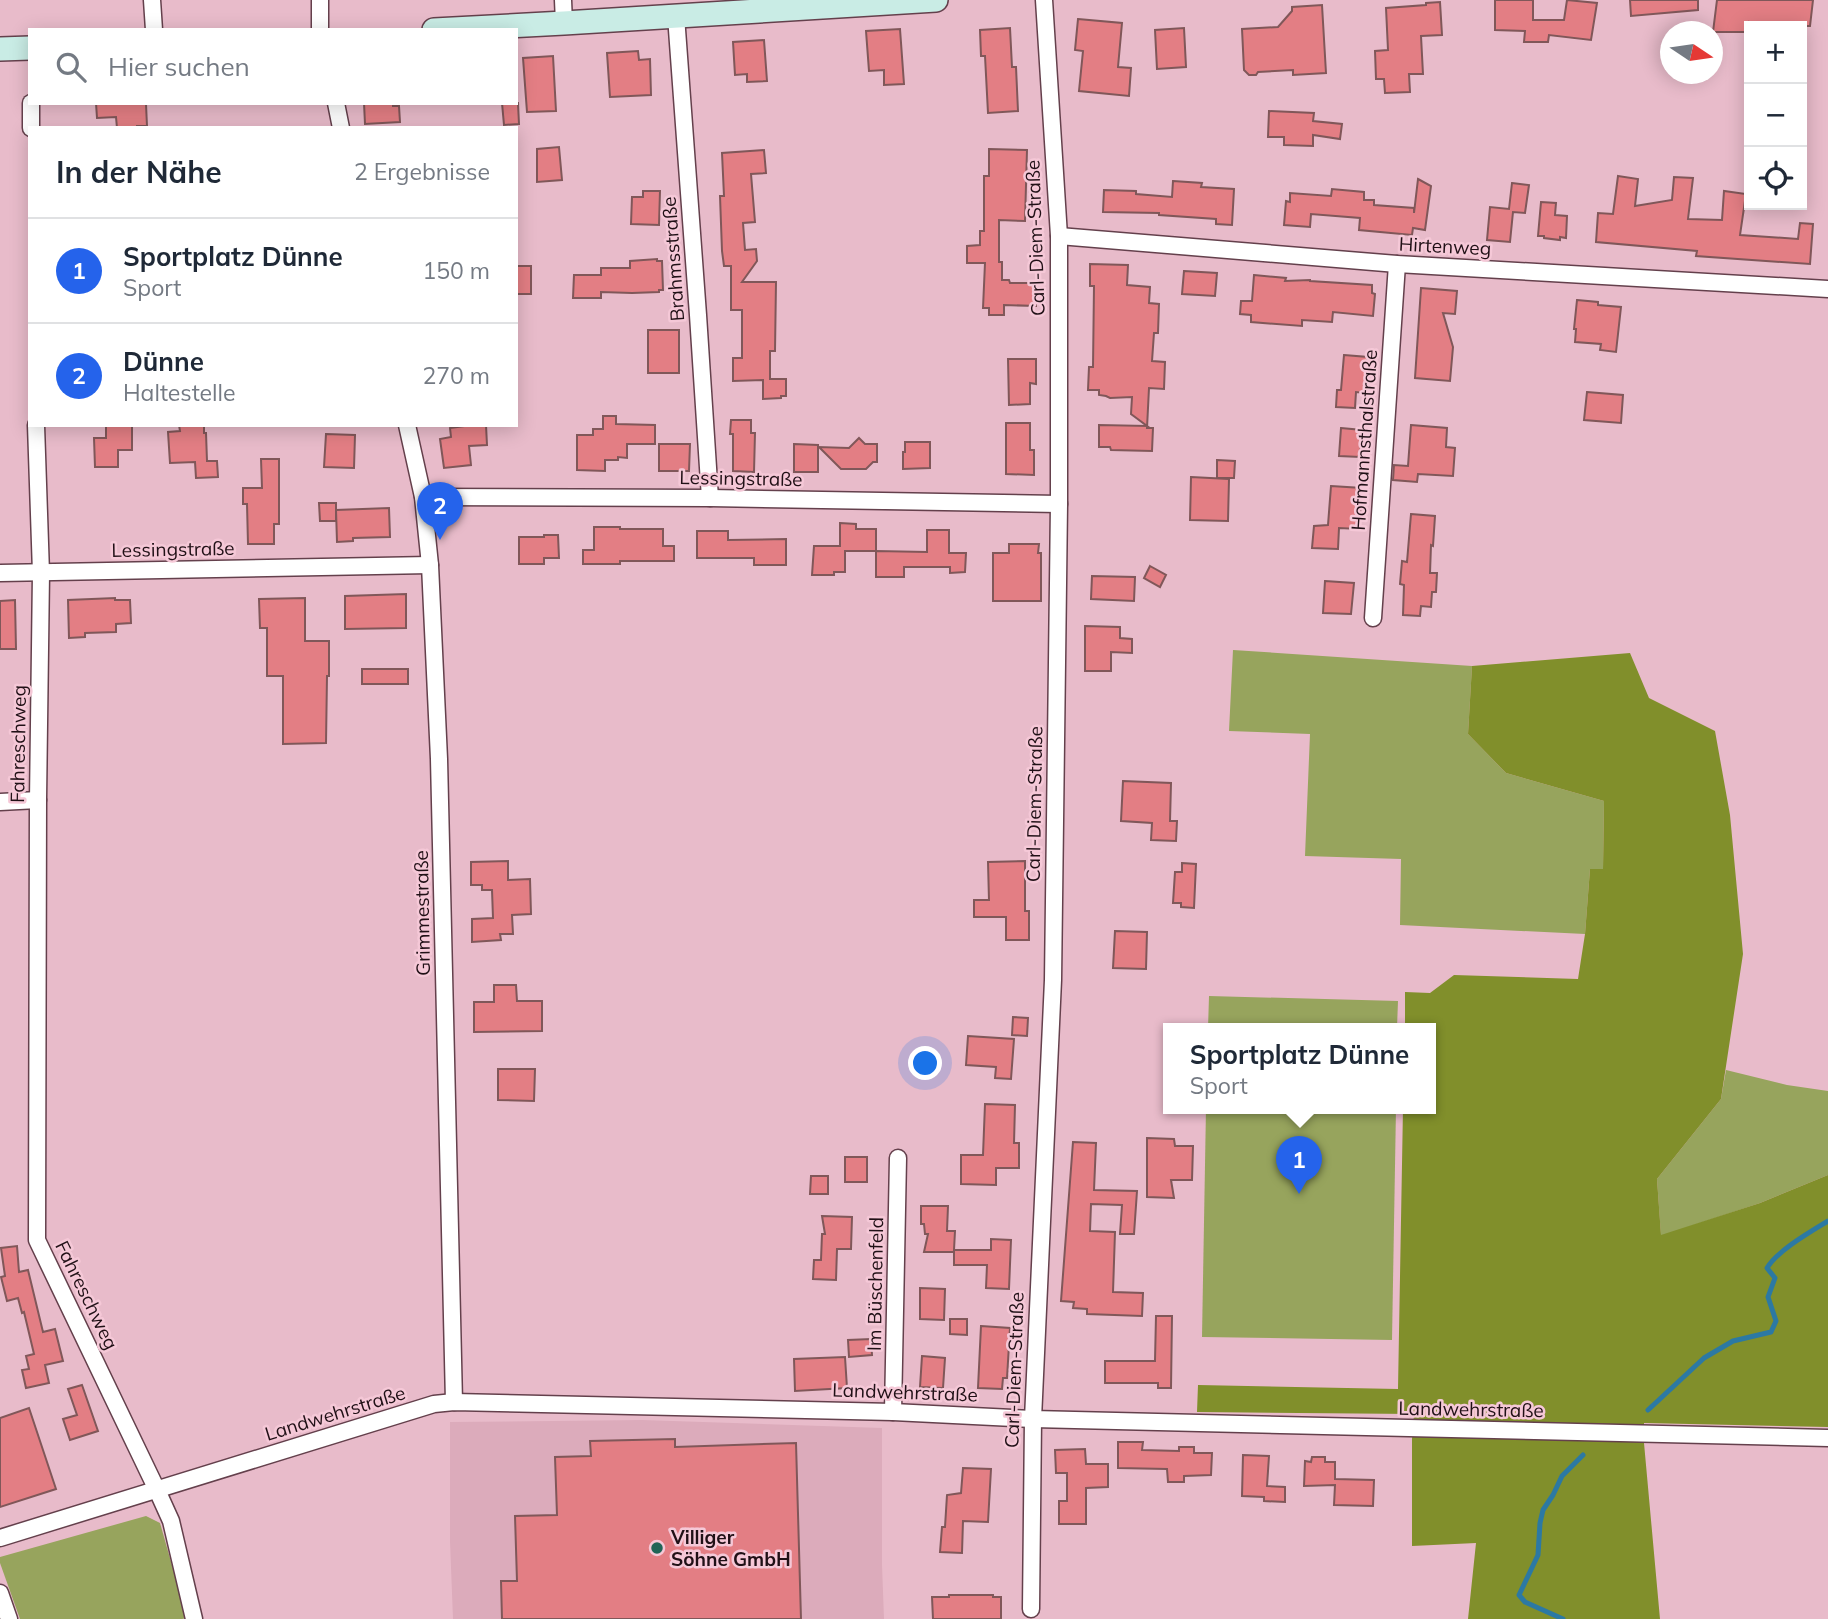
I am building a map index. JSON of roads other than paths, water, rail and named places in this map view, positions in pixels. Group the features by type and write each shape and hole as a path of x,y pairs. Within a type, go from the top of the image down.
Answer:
{"street":[{"path":"152,0 154,28"},
{"path":"320,0 320,28"},
{"path":"563,0 564,23"},
{"path":"471,28 936,0"},
{"name":"Carl-Diem-Straße","path":"1031,1609 1033,1419 1053,980 1059,504 1059,236 1044,0"},
{"name":"Brahmsstraße","path":"676,16 710,498"},
{"path":"0,49 28,48"},
{"path":"31,105 31,126"},
{"path":"336,105 341,126"},
{"name":"Hirtenweg","path":"1059,236 1397,264 1828,289"},
{"name":"Hofmannsthalstraße","path":"1373,618 1397,264"},
{"name":"Fahreschweg","path":"36,427 41,573 37,1240 171,1521 194,1619"},
{"name":"Grimmestraße","path":"407,427 423,497 430,565 439,760 454,1402"},
{"name":"Lessingstraße","path":"423,497 710,498 1059,504"},
{"name":"Lessingstraße","path":"0,573 430,565"},
{"path":"0,802 38,800"},
{"name":"Im Büschenfeld","path":"893,1412 898,1158"},
{"name":"Landwehrstraße","path":"0,1538 434,1404 454,1402 1828,1438"},
{"path":"0,1593 9,1619"}],"waterway":[{"path":"1648,1410 1704,1358 1733,1341 1771,1332 1776,1321 1768,1297 1775,1278 1767,1268 1786,1249 1828,1221"},
{"path":"1563,1619 1525,1602 1519,1595 1538,1555 1543,1510 1562,1476 1583,1455"}],"place":[{"name":"Dünne","path":"440,540"},
{"name":"Sportplatz Dünne","path":"1299,1194"},
{"name":"Villiger Söhne GmbH","path":"657,1548"}]}
